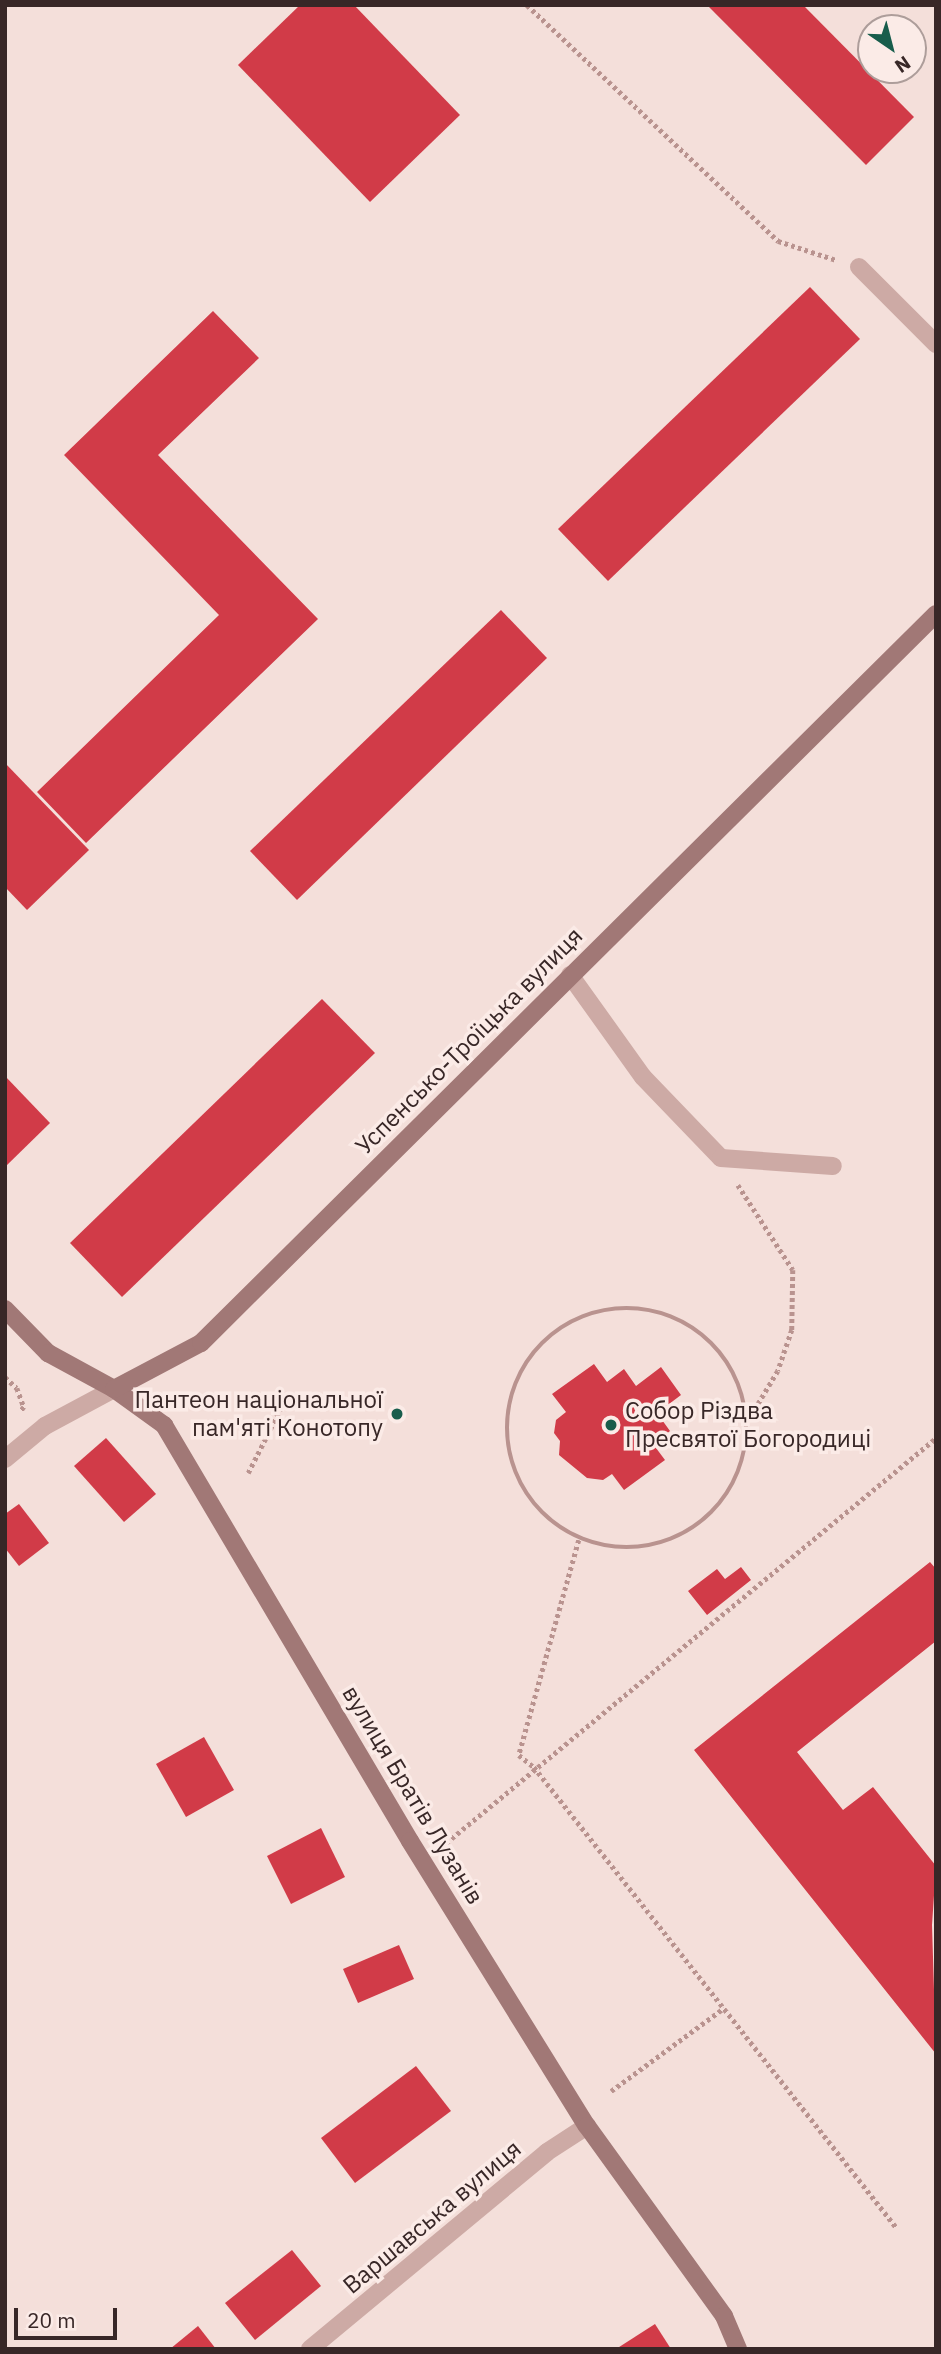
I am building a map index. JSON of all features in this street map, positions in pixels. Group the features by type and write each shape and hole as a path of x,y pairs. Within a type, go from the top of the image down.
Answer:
{"main road":[{"name":"Успенсько-Троїцька вулиця","path":"114,1390 201,1343 936,614"},
{"name":"вулиця Братів Лузанів","path":"5,1309 48,1353 114,1390 164,1425 410,1840 587,2126 724,2316 738,2349"}],"street":[{"path":"859,267 936,344"},
{"path":"570,975 643,1077 721,1158 833,1166"},
{"name":"Успенсько-Троїцька вулиця","path":"5,1459 44,1426 114,1390"},
{"name":"Варшавська вулиця","path":"310,2349 547,2152 587,2126"}],"path":[{"path":"527,5 778,241 859,267"},
{"path":"721,1158 793,1270 792,1330 778,1371 748,1422"},
{"path":"635,1308 669,1314 709,1338 737,1376 748,1422 741,1470 715,1512 675,1540 627,1550 579,1540 540,1514 514,1475 505,1429 513,1383 539,1343 577,1316 635,1308"},
{"path":"5,1377 17,1388 24,1407"},
{"path":"248,1473 282,1406"},
{"path":"446,1843 534,1767 936,1438"},
{"path":"579,1540 519,1755 534,1767 896,2227"},
{"path":"611,2091 724,2008"}],"building":[{"path":"300,5 354,5 460,115 370,202 238,65"},
{"path":"707,5 803,5 857,59 857,84 881,84 914,117 866,165"},
{"path":"810,287 860,339 608,581 558,529"},
{"path":"213,311 259,358 158,455 318,619 86,843 37,792 219,615 64,455"},
{"path":"501,610 547,658 297,900 250,851"},
{"path":"5,763 89,850 27,910 5,887"},
{"path":"322,999 375,1053 122,1297 70,1243"},
{"path":"5,1076 50,1123 5,1167"},
{"name":"Собор Різдва Пресвятої Богородиці","path":"594,1364 607,1382 624,1369 636,1386 661,1367 681,1395 657,1413 670,1431 653,1444 665,1460 624,1490 612,1474 603,1480 587,1478 559,1455 560,1441 554,1433 556,1420 566,1412 552,1394"},
{"path":"106,1438 156,1494 124,1522 74,1466"},
{"path":"19,1504 49,1543 19,1566 5,1548 5,1514"},
{"path":"930,1562 936,1569 936,1641 797,1752 843,1810 873,1787 936,1866 932,1925 936,2054 694,1750"},
{"path":"741,1567 751,1580 707,1615 688,1591 717,1569 725,1579"},
{"path":"204,1737 234,1790 186,1817 156,1764"},
{"path":"321,1828 345,1877 291,1904 267,1856"},
{"path":"399,1945 414,1979 358,2003 343,1969"},
{"path":"416,2066 451,2111 355,2183 321,2138"},
{"path":"292,2250 321,2286 255,2340 225,2303"},
{"path":"655,2324 671,2349 616,2349"},
{"path":"198,2326 216,2349 170,2349"}],"place":[{"name":"Пантеон національної пам'яті Конотопу","path":"397,1414"},
{"name":"Собор Різдва Пресвятої Богородиці","path":"611,1425"}]}
